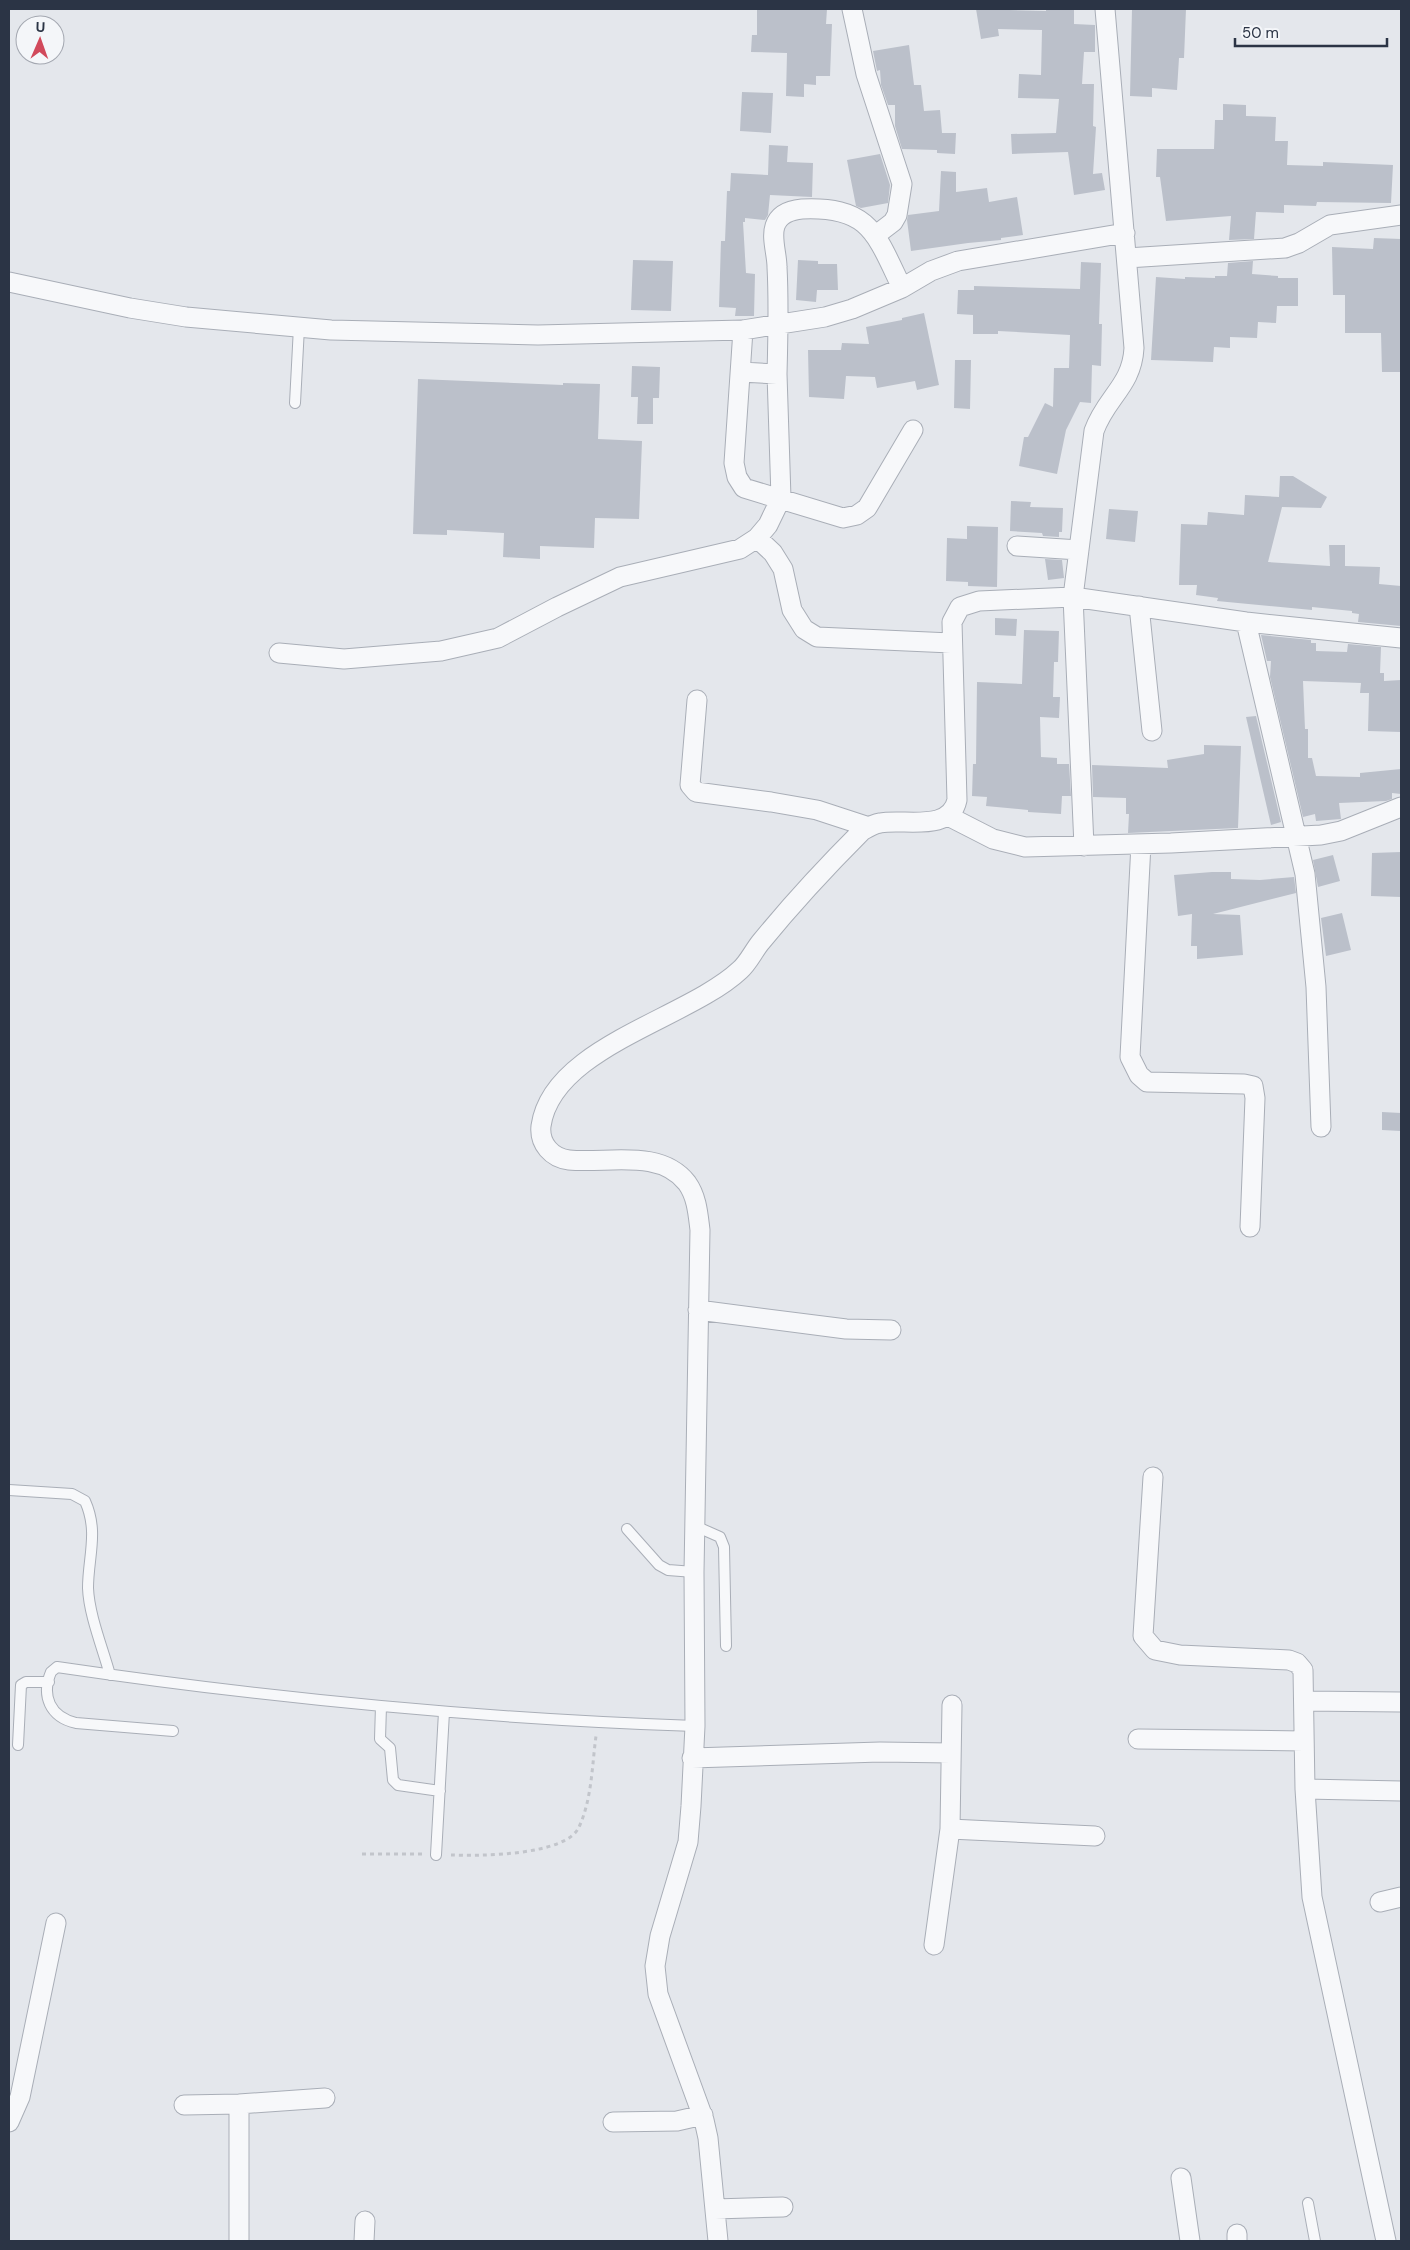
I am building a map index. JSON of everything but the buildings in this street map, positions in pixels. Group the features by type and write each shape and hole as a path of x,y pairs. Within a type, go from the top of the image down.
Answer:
{"street":[{"path":"852,9 866,74 902,184 897,215 893,222 876,235"},
{"path":"1084,846 1073,597 1094,431 1103,411 1125,382 1133,362 1134,348 1105,9"},
{"path":"279,653 344,659 441,651 498,638 557,607 620,578 740,549 757,538 768,525 781,498 777,374 777,267 774,235 777,220 783,214 800,209 838,210 852,214 876,235 902,288"},
{"path":"1127,258 1285,248 1299,243 1330,225 1401,215"},
{"path":"9,282 186,318 299,328 538,336 743,330 825,317 852,310 902,288 930,271 958,261 1125,233"},
{"path":"743,330 734,463 736,477 744,488 843,518 857,516 867,508 913,430"},
{"path":"741,372 777,374"},
{"path":"757,538 774,553 783,569 792,610 804,629 817,637 951,643"},
{"path":"1017,546 1079,550"},
{"path":"718,2241 708,2138 703,2115 655,1980 656,1952 688,1842 692,1806 692,1758 695,1726 694,1572 700,1230 694,1196 687,1183 667,1167 654,1163 630,1160 567,1160 551,1153 543,1143 541,1130 542,1116 562,1081 594,1056 611,1044 716,989 740,970 760,944 812,885 852,841 869,827 889,822 938,820 948,816 956,806 957,800 951,643 952,622 960,607 968,604 1073,597 1246,622 1401,638"},
{"path":"1138,606 1152,731"},
{"path":"1246,622 1305,874 1316,987 1321,1127"},
{"path":"697,700 690,785 696,792 763,800 817,810 869,827"},
{"path":"948,816 980,834 1009,844 1025,847 1084,846 1296,838 1341,831 1401,807"},
{"path":"1141,844 1130,1057 1138,1075 1147,1082 1244,1084 1253,1086 1255,1098 1250,1227"},
{"path":"698,1310 846,1329 891,1330"},
{"path":"1153,1477 1143,1636 1155,1650 1180,1655 1290,1660 1297,1663 1303,1670 1305,1789 1312,1897 1386,2241"},
{"path":"1304,1701 1401,1702"},
{"path":"934,1945 950,1830 952,1705"},
{"path":"1138,1739 1304,1741"},
{"path":"692,1758 880,1752 951,1754"},
{"path":"1305,1789 1401,1791"},
{"path":"950,1830 1095,1836"},
{"path":"1380,1902 1401,1897"},
{"path":"9,2122 20,2097 56,1923"},
{"path":"184,2106 325,2098"},
{"path":"238,2241 239,2104"},
{"path":"613,2122 678,2121 703,2115"},
{"path":"1181,2178 1190,2241"},
{"path":"715,2209 784,2207"},
{"path":"364,2241 365,2221"}],"lane":[{"path":"296,403 299,328"},
{"path":"9,1490 72,1494 85,1501 91,1520 92,1538 89,1598 110,1675"},
{"path":"695,1526 720,1537 724,1547 726,1646"},
{"path":"627,1529 659,1565 668,1570 694,1572"},
{"path":"173,1731 76,1723 64,1720 50,1707 49,1682 51,1672 58,1668 444,1712 598,1723 695,1726"},
{"path":"18,1746 21,1685 26,1682 49,1682"},
{"path":"381,1706 380,1739 390,1748 392,1780 398,1785 440,1791"},
{"path":"436,1855 444,1712"},
{"path":"1308,2202 1315,2241"}],"path":[{"path":"362,1854 491,1856 525,1851 557,1843 572,1836 579,1827 588,1797 598,1723"}]}
